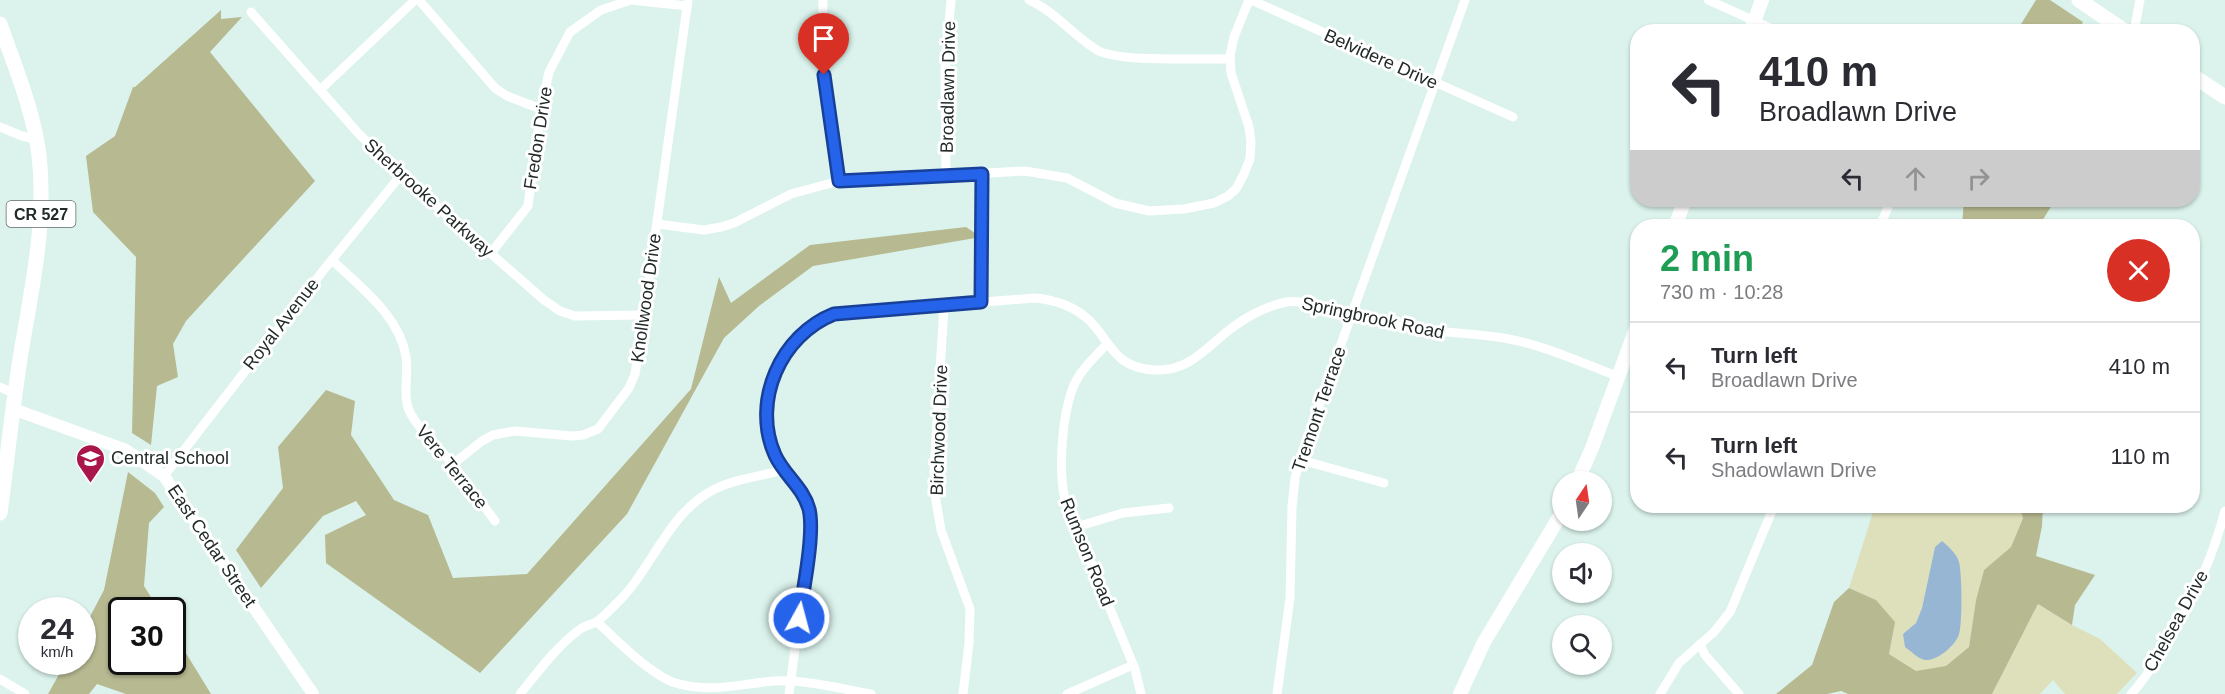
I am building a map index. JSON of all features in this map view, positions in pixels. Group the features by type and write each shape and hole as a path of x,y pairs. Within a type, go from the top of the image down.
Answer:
{"main road":[{"path":"1753,24 1762,0"},
{"path":"2079,0 2114,24"},
{"name":"CR 527","path":"0,24 27,100 36,139 42,192 40,235 14,402"},
{"path":"2200,81 2225,97"},
{"path":"1582,471 1630,343"},
{"path":"0,513 14,402"},
{"path":"1460,694 1484,642 1552,529"}],"street":[{"path":"320,90 417,0 495,88 507,96 541,109"},
{"name":"Fredon Drive","path":"491,253 528,206 541,109 549,72 570,32 601,10 631,0 687,3"},
{"path":"823,0 824,75 839,181"},
{"name":"Broadlawn Drive","path":"946,175 945,69 951,0"},
{"path":"1029,0 1060,19 1099,51 1131,57 1230,58"},
{"path":"657,224 694,230 721,227 734,223 791,194 839,181 1025,171 1066,178 1115,203 1149,211 1184,209 1214,203 1236,189 1250,159 1249,127 1231,73 1230,58 1233,37 1250,0"},
{"name":"Belvidere Drive","path":"1250,0 1512,117"},
{"name":"Tremont Terrace","path":"1277,694 1290,598 1295,478 1351,315 1465,0"},
{"path":"1708,0 1749,24"},
{"path":"2136,24 2140,0"},
{"name":"Knollwood Drive","path":"453,464 482,441 499,434 515,431 572,436 583,435 598,429 630,388 635,374 644,315 687,3"},
{"name":"Sherbrooke Parkway","path":"250,12 359,134 401,175 544,300 560,311 575,316 644,315"},
{"path":"0,127 36,139"},
{"path":"981,302 982,174"},
{"name":"Royal Avenue","path":"164,476 401,175"},
{"name":"Vere Terrace","path":"332,260 379,304 389,319 402,341 406,357 407,401 411,415 453,464 495,521"},
{"name":"Springbrook Road","path":"789,694 810,534 810,518 806,499 800,488 775,456 769,438 767,397 772,379 781,361 797,339 822,319 834,314 1035,298 1059,302 1074,309 1087,319 1116,355 1134,365 1154,370 1167,370 1193,360 1235,325 1271,306 1299,301 1351,315 1432,332 1509,339 1538,347 1617,376"},
{"name":"Birchwood Drive","path":"944,305 934,471 935,495 942,530 970,609 963,694"},
{"name":"Rumson Road","path":"1106,345 1082,370 1075,384 1065,425 1063,490 1133,665 1141,694"},
{"path":"0,387 14,402"},
{"name":"East Cedar Street","path":"14,402 126,450 147,462 164,476 313,694"},
{"path":"1301,460 1384,483"},
{"path":"520,694 562,645 581,628 597,622 618,603 637,581 674,524 695,501 728,483 784,470"},
{"path":"1076,527 1123,513 1169,508"},
{"name":"Chelsea Drive","path":"2131,694 2140,685 2169,641 2199,587 2225,511"},
{"path":"1660,694 1679,663 1714,632 1730,612 1771,513"},
{"path":"597,622 647,668 672,682 696,690 716,691 777,680 871,694"},
{"path":"1700,644 1705,655 1739,694"},
{"path":"1067,694 1133,665"},
{"path":"0,679 25,694"}],"green space":[{"path":"2036,0 2050,0 2083,22 2082,24 2021,24"},
{"path":"221,10 221,19 242,17 210,52 315,181 186,321 173,344 178,377 157,386 151,445 132,433 136,257 93,212 86,156 115,136 133,87"},
{"path":"1963,207 2051,207 2043,219 1963,219"},
{"path":"966,227 981,237 813,266 759,306 724,338 627,514 480,673 326,563 325,535 366,515 356,501 323,516 261,588 236,550 283,488 278,447 326,390 355,401 351,435 394,500 428,515 453,578 527,574 691,389 719,277 731,303 810,245"},
{"path":"128,472 155,493 164,507 149,523 144,586 151,597 108,597 108,675 186,675 186,653 211,694 126,694 97,684 89,694 48,694 59,675 96,675 96,605 104,590"},
{"path":"1873,513 2022,513 2023,517 2011,547 1984,570 1976,600 1969,647 1946,667 1916,671 1889,654 1876,600 1849,588","holes":["1935,547 1934,659 1903,634 1916,623 1922,608"]},
{"path":"2021,513 2043,513 2036,556 2095,575 2075,605 2072,625 2038,604 1992,694 1848,694 1841,691 1827,694 1776,694 1812,665 1834,602 1849,588 1876,600 1895,622 1889,654 1916,671 1946,666 1969,647 1976,600 1984,570 2011,547 2023,518"},
{"path":"2038,604 2100,639 2137,673 2117,694 2065,694 2053,680 2040,694 1992,694"}],"water":[{"path":"1942,541 1959,562 1962,601 1960,632 1956,641 1944,653 1925,660 1917,657 1905,647 1903,634 1916,623 1922,608 1935,547"}],"place":[{"name":"Central School","path":"90,484"}],"route":[{"path":"799,618 810,518 806,499 775,456 769,438 767,397 772,379 781,361 797,339 809,328 834,314 981,302 982,174 839,181 824,75"}]}
